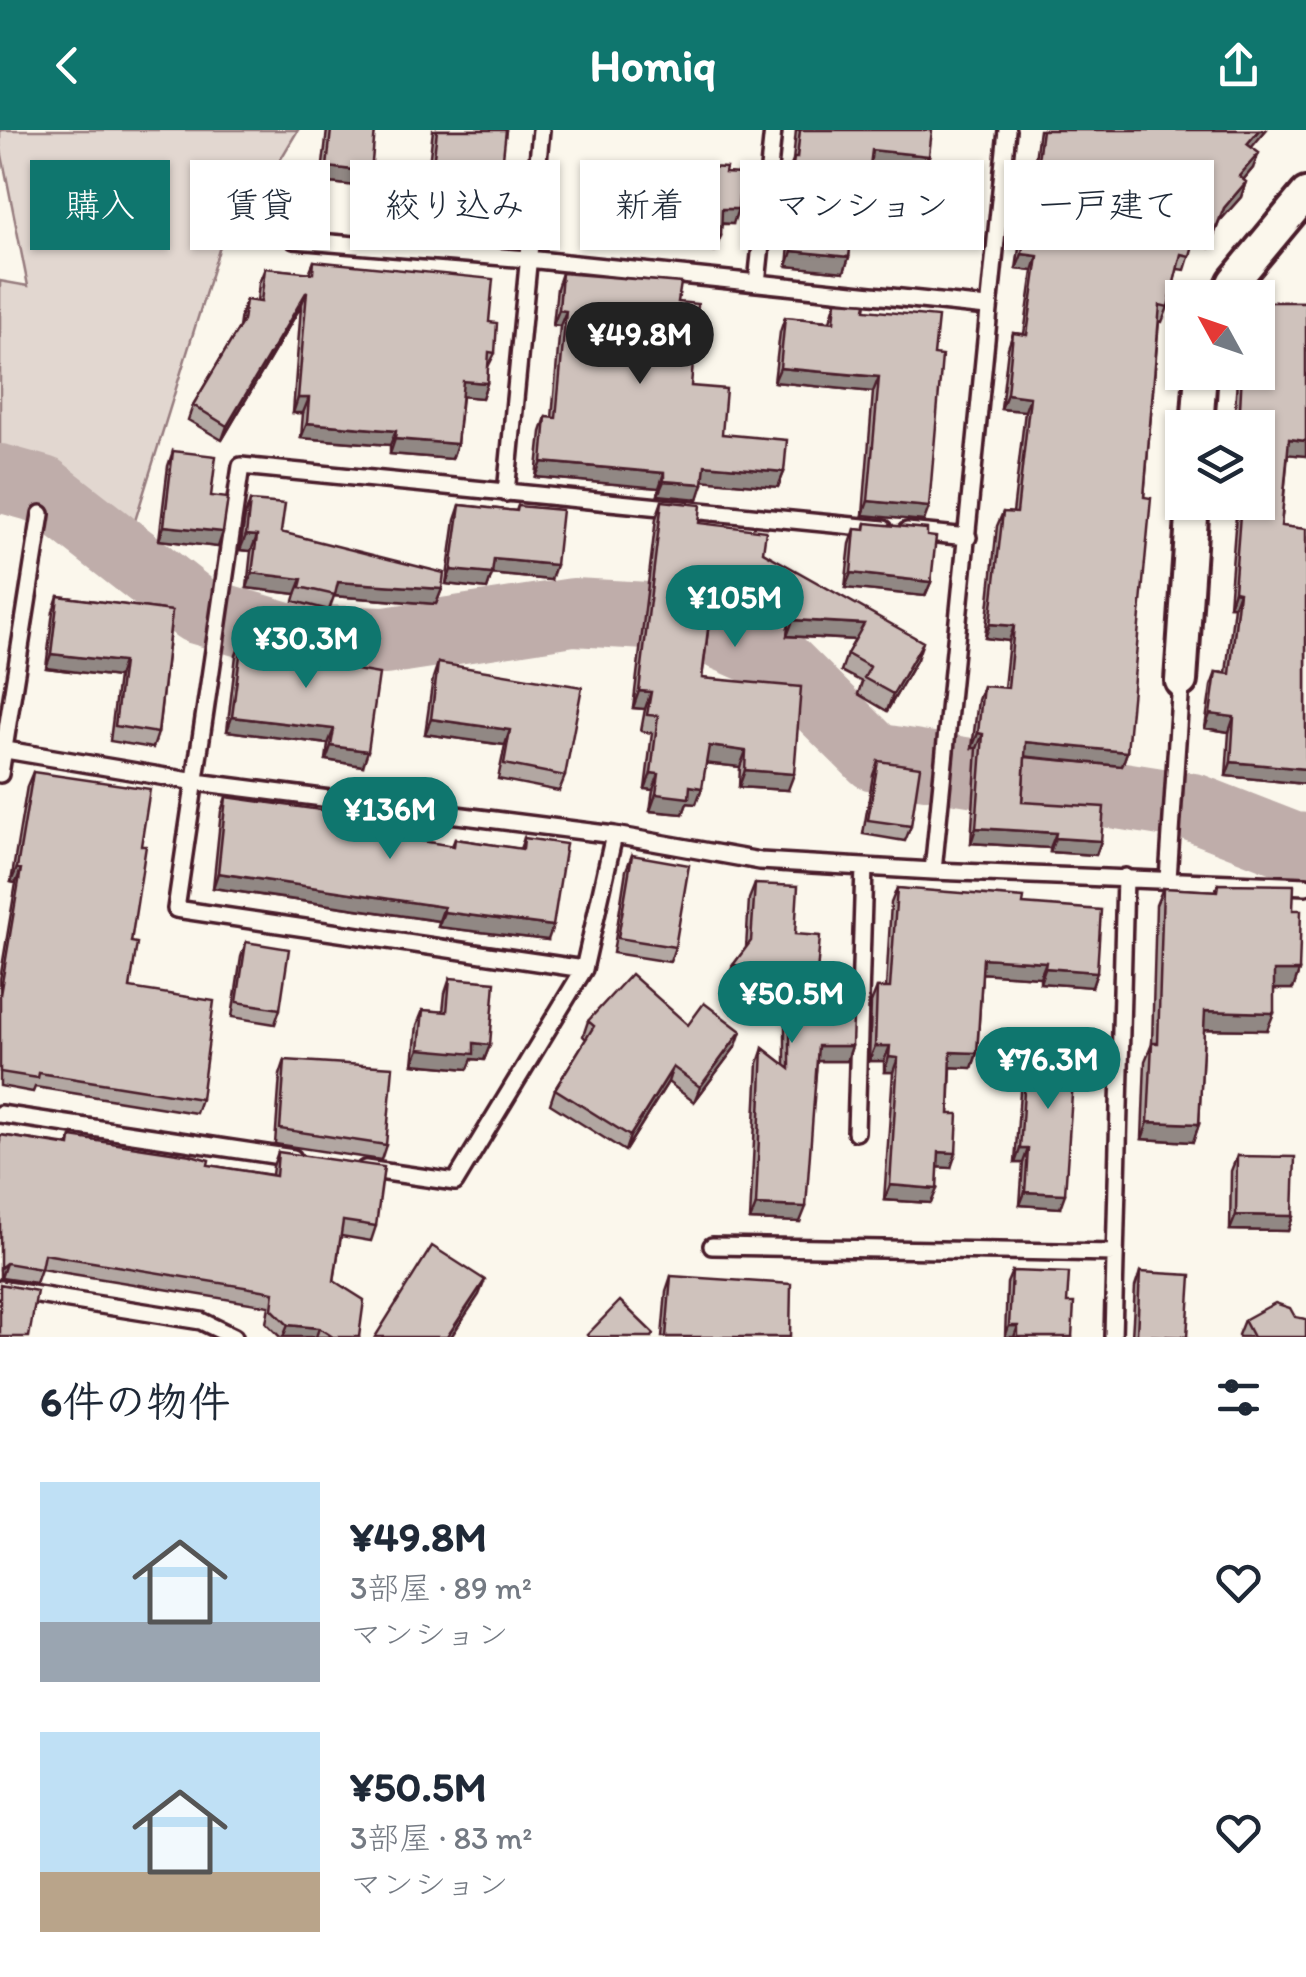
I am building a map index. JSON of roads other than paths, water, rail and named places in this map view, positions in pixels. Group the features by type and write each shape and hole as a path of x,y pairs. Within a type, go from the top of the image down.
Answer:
{"street":[{"path":"1235,280 1306,194"},
{"path":"1181,680 1191,520"}],"lane":[{"path":"506,493 541,130"},
{"path":"757,283 773,130"},
{"path":"933,871 987,307 1008,130"},
{"path":"330,243 987,307"},
{"path":"584,969 176,909 241,466 968,536"},
{"path":"0,774 41,514"},
{"path":"1168,879 1181,680"},
{"path":"2,750 196,782 614,835 760,860 1306,886"},
{"path":"356,1167 455,1182 584,969 614,835"},
{"path":"856,1132 864,867"},
{"path":"1113,1337 1126,877"},
{"path":"0,1114 316,1161"},
{"path":"712,1246 1116,1253"},
{"path":"0,1289 201,1321 234,1337"}],"waterway":[{"path":"0,478 43,490 197,610 293,638 385,641 573,612 648,616 720,635 777,660 875,757 1193,807 1293,846 1306,847"}]}
